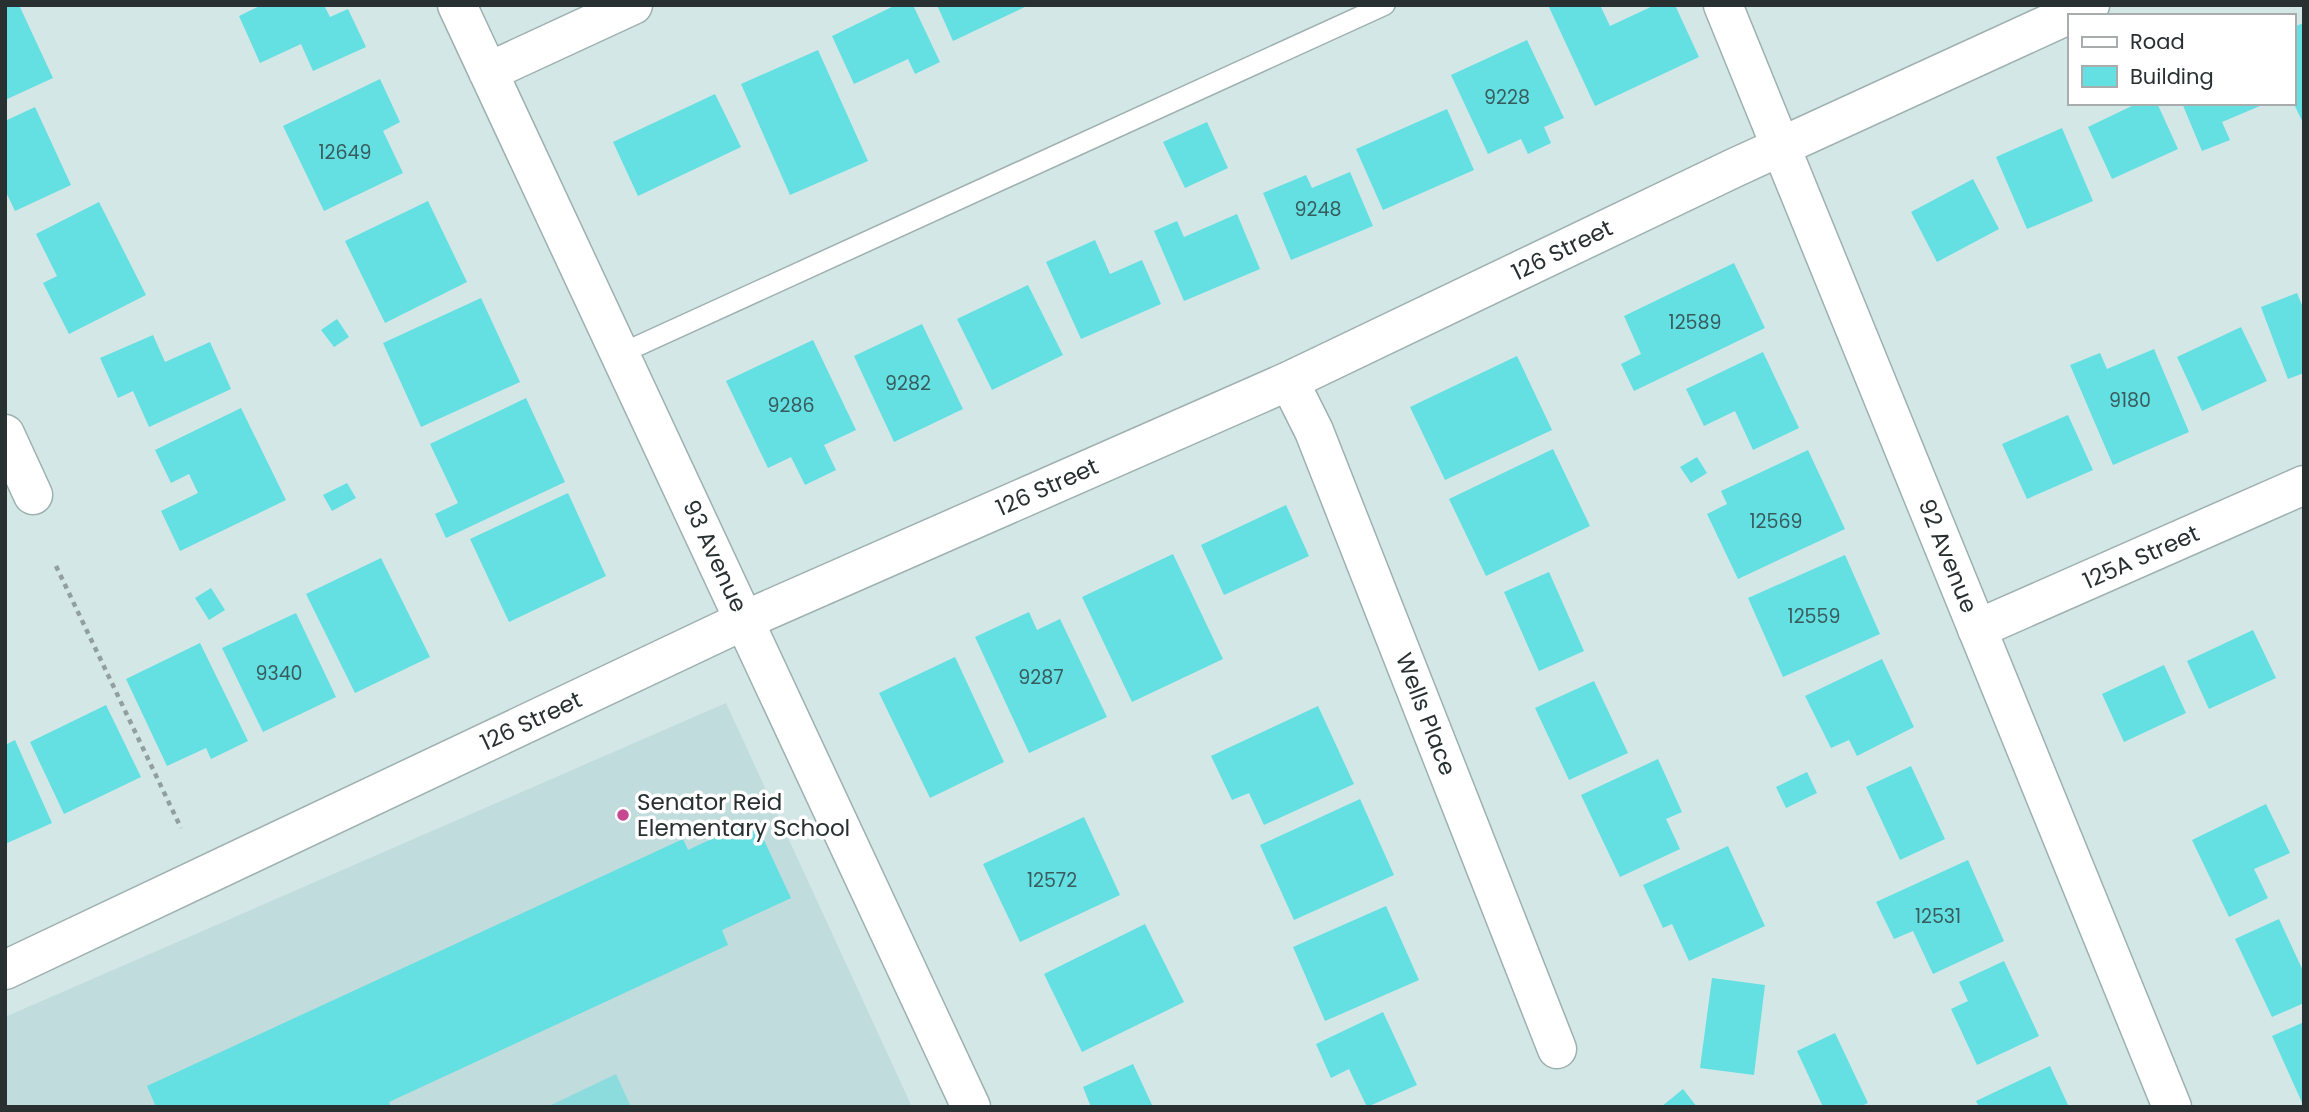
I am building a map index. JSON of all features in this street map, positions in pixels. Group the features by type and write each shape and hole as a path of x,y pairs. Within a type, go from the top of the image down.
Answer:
{"street":[{"name":"93 Avenue","path":"457,5 971,1107"},
{"path":"488,72 633,5"},
{"name":"92 Avenue","path":"1723,5 2172,1107"},
{"name":"126 Street","path":"2071,14 2090,5"},
{"name":"126 Street","path":"5,970 745,620 1289,381 2068,15"},
{"name":"Wells Place","path":"1289,381 1314,431 1557,1049"},
{"path":"5,434 33,495"},
{"name":"125A Street","path":"1977,629 2304,485"}],"lane":[{"path":"620,354 1385,5"}],"path":[{"path":"55,566 181,828"}],"shaded area":[{"name":"Senator Reid Elementary School","path":"726,703 912,1107 5,1107 5,1017"},
{"path":"616,1074 631,1107 547,1107"}],"building":[{"path":"5,5 19,5 53,78 5,100"},
{"path":"262,5 324,5 330,17 348,9 366,47 313,71 301,44 260,63 239,16"},
{"path":"896,5 913,5 940,62 915,74 908,59 854,84 832,36"},
{"path":"937,5 1029,5 953,41"},
{"path":"1548,5 1600,5 1610,26 1655,5 1675,5 1699,57 1595,106"},
{"path":"2304,23 2304,125 2294,105 2295,26"},
{"path":"1527,40 1564,118 1544,127 1551,143 1528,154 1521,139 1488,154 1451,75"},
{"path":"818,50 868,161 790,195 741,84"},
{"path":"380,79 400,122 383,131 403,173 324,211 283,126"},
{"path":"715,94 741,147 638,196 613,142"},
{"path":"2134,105 2158,105 2178,149 2112,179 2088,127"},
{"path":"2183,105 2262,105 2222,122 2230,140 2202,151"},
{"path":"35,107 71,185 15,211 5,190 5,121"},
{"path":"1447,109 1474,170 1383,210 1356,149"},
{"path":"1207,122 1228,168 1185,188 1163,142"},
{"path":"2062,128 2093,201 2027,229 1996,157"},
{"path":"1350,172 1373,226 1291,260 1263,193 1306,175 1312,188"},
{"path":"1973,179 1999,229 1937,262 1911,212"},
{"path":"428,201 467,282 385,323 345,241"},
{"path":"99,202 146,295 69,334 43,283 57,276 36,234"},
{"path":"1237,214 1260,269 1184,301 1154,231 1177,221 1184,237"},
{"path":"1095,240 1110,274 1142,260 1161,304 1081,339 1046,262"},
{"path":"1734,263 1765,328 1634,391 1621,364 1641,354 1624,316"},
{"path":"1028,285 1063,355 992,390 957,319"},
{"path":"2297,293 2304,310 2304,373 2288,379 2261,307"},
{"path":"481,298 520,382 421,427 383,343"},
{"path":"337,319 349,337 334,347 321,330"},
{"path":"922,324 963,409 894,442 854,356"},
{"path":"2241,327 2267,381 2202,411 2177,357"},
{"path":"153,335 165,362 210,342 231,389 149,427 133,391 118,398 100,358"},
{"path":"813,340 856,430 824,445 836,470 805,485 791,457 768,468 726,381"},
{"path":"2154,349 2189,432 2113,465 2070,365 2100,353 2107,369"},
{"path":"1763,352 1799,428 1753,450 1735,411 1704,426 1686,389"},
{"path":"1517,356 1552,430 1445,480 1410,407"},
{"path":"526,398 565,482 446,538 435,514 458,503 430,444"},
{"path":"241,408 286,500 180,551 161,511 198,493 189,474 171,483 155,450"},
{"path":"2068,415 2093,470 2027,499 2002,444"},
{"path":"1553,449 1590,526 1486,576 1449,499"},
{"path":"1808,450 1845,529 1738,579 1707,514 1727,504 1721,491"},
{"path":"1697,457 1707,473 1691,483 1680,467"},
{"path":"347,483 356,498 332,511 323,495"},
{"path":"568,493 606,576 509,622 470,539"},
{"path":"1286,505 1309,556 1224,595 1201,545"},
{"path":"1173,554 1223,659 1132,702 1082,597"},
{"path":"1845,555 1880,634 1783,677 1748,598"},
{"path":"381,558 430,657 355,693 306,594"},
{"path":"1549,572 1584,651 1539,671 1504,592"},
{"path":"211,588 225,610 209,620 195,598"},
{"path":"1029,612 1037,630 1060,619 1107,717 1029,753 975,637"},
{"path":"296,613 336,697 263,732 222,648"},
{"path":"2253,630 2276,678 2209,709 2187,661"},
{"path":"200,643 248,741 211,759 206,748 167,766 126,679"},
{"path":"955,657 1004,762 930,798 879,693"},
{"path":"1882,659 1914,727 1857,756 1849,740 1831,748 1805,696"},
{"path":"2164,665 2186,713 2124,742 2102,694"},
{"path":"1594,681 1628,753 1569,780 1535,708"},
{"path":"106,705 141,777 64,814 30,742"},
{"path":"1318,706 1354,784 1264,825 1249,793 1232,800 1211,756"},
{"path":"15,740 52,823 5,844 5,745"},
{"path":"1658,759 1682,812 1666,819 1680,849 1620,877 1581,795"},
{"path":"1911,766 1945,839 1900,860 1866,787"},
{"path":"1807,772 1817,793 1786,808 1776,787"},
{"path":"1360,799 1394,875 1294,920 1260,845"},
{"path":"2266,804 2290,853 2254,869 2268,898 2229,917 2192,840"},
{"path":"1084,817 1120,895 1020,942 983,864"},
{"path":"754,819 791,898 722,930 728,945 389,1102 391,1107 156,1107 147,1086 683,839 688,850"},
{"path":"1728,846 1765,926 1689,961 1672,924 1663,928 1643,885"},
{"path":"1968,860 2004,941 1933,974 1913,931 1894,939 1876,902"},
{"path":"1386,906 1419,980 1325,1021 1293,947"},
{"path":"2279,919 2304,973 2304,1003 2272,1017 2235,939"},
{"path":"1145,924 1184,1002 1082,1052 1044,974"},
{"path":"2004,961 2039,1036 1977,1065 1951,1009 1968,1001 1959,982"},
{"path":"1712,978 1765,985 1754,1075 1700,1068"},
{"path":"1383,1012 1417,1085 1367,1107 1349,1069 1331,1078 1316,1044"},
{"path":"2304,1022 2304,1107 2272,1036"},
{"path":"1835,1033 1868,1103 1859,1107 1823,1107 1797,1051"},
{"path":"1133,1064 1153,1107 1091,1107 1083,1087"},
{"path":"2050,1066 2069,1107 1979,1107 1976,1101"},
{"path":"1683,1089 1697,1107 1661,1107"}],"place":[{"name":"Senator Reid Elementary School","path":"623,815"}]}
